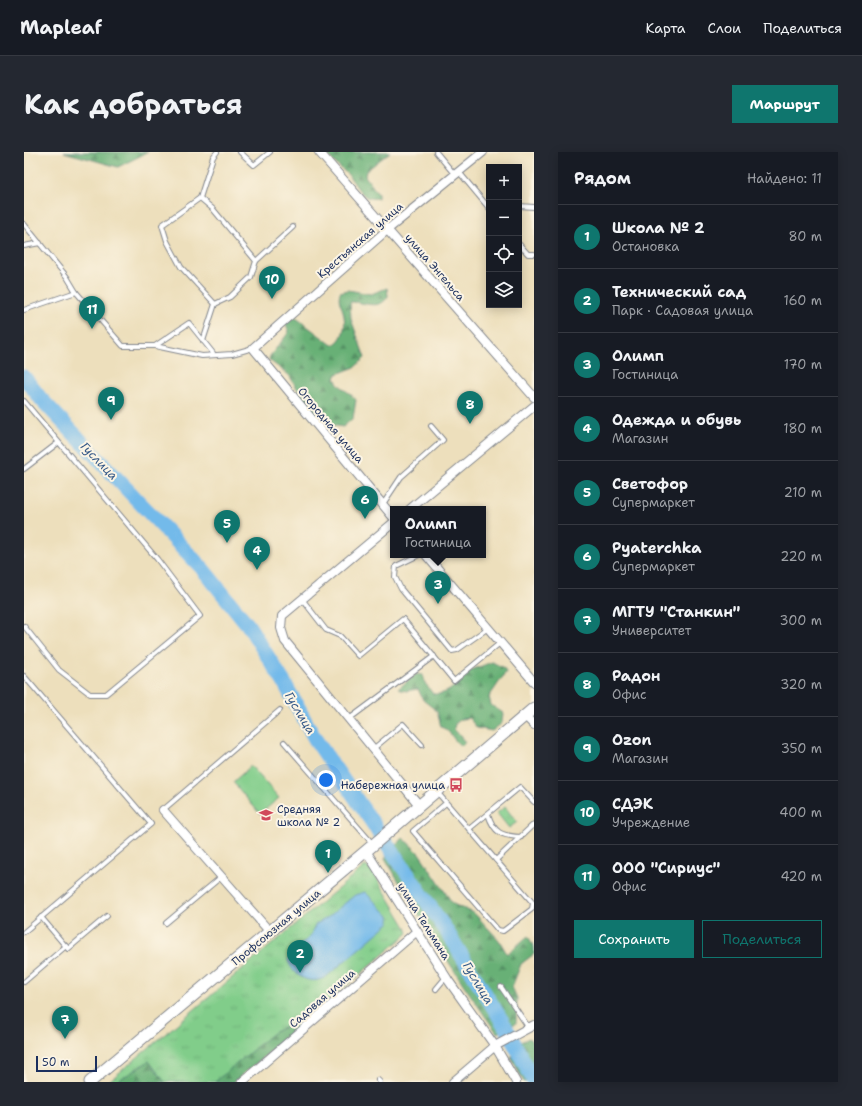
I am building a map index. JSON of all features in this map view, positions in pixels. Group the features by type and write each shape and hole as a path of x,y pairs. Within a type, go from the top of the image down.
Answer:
{"main road":[{"name":"Профсоюзная улица","path":"90,1082 372,847 419,805 534,708"}],"street":[{"name":"улица Энгельса","path":"320,152 534,397"},
{"name":"Крестьянская улица","path":"252,348 387,230 483,152"},
{"name":"Огородная улица","path":"252,348 390,513"},
{"path":"414,506 534,406"},
{"path":"390,526 282,616 281,628 285,641 419,805"},
{"path":"429,558 534,682"},
{"path":"525,716 534,725"},
{"path":"163,810 270,932"},
{"name":"улица Тельмана","path":"372,847 417,931 446,977 495,1046 516,1082"},
{"name":"Садовая улица","path":"242,1082 417,931"},
{"path":"452,1082 495,1046 529,1028"}],"lane":[{"path":"214,304 181,267 167,241 162,225 200,198 213,157 217,152"},
{"path":"240,152 254,165 270,152"},
{"path":"436,152 486,205"},
{"path":"200,198 213,209 256,261"},
{"path":"522,206 534,207"},
{"path":"24,224 67,277 76,292 123,346 156,346 202,356 232,354 252,348"},
{"path":"203,341 214,304 230,297 251,277 256,261 293,227"},
{"path":"24,246 40,243"},
{"path":"522,247 528,254 534,254"},
{"path":"24,310 76,292"},
{"path":"156,346 189,323 213,353"},
{"path":"24,401 157,559 200,616 106,694 90,694 59,670 24,626"},
{"path":"382,504 401,477 443,440 431,426"},
{"path":"24,469 58,443"},
{"path":"413,558 396,566 395,577 401,589 452,651 457,650 488,628"},
{"path":"302,599 326,630 340,636 358,656 403,618 454,680 500,642"},
{"path":"349,719 434,656"},
{"path":"24,676 151,824 24,932"},
{"path":"163,810 280,710"},
{"path":"373,749 404,724 422,745"},
{"path":"284,742 372,847"},
{"path":"469,830 520,787 534,802"},
{"path":"436,791 446,802 469,830 533,903 532,909 503,932 498,930 413,831 446,802"},
{"path":"488,814 492,827 500,833 508,836 521,837"},
{"path":"496,860 534,824"},
{"path":"166,923 221,877"},
{"path":"41,917 68,949 108,916"},
{"path":"24,982 66,946"},
{"path":"436,989 446,977"},
{"path":"501,987 529,1028"}],"green space":[{"path":"64,152 148,152 118,167"},
{"path":"326,152 390,152 366,171 365,176 378,194 378,198 367,197 363,194 349,176 332,160"},
{"path":"387,288 388,296 381,304 371,305 350,302 351,319 365,358 355,367 337,374 335,378 339,384 356,400 353,418 343,427 325,424 307,405 289,375 269,360 270,356 289,332 285,322 295,317 332,345 339,341 345,324 339,299 340,292 348,290 371,294"},
{"path":"492,662 504,668 506,672 489,697 491,705 503,713 502,723 492,731 477,728 469,718 461,719 455,724 454,729 465,742 462,746 456,742 448,731 441,727 437,711 423,700 418,689 406,691 398,689 416,674 423,675 425,683 433,694 440,694 446,692 454,686 471,670"},
{"path":"251,766 279,798 260,814 233,782"},
{"path":"505,807 517,822 509,828 497,813"},
{"path":"403,838 419,853 453,904 474,913 499,940 507,954 528,936 534,947 534,954 521,964 512,987 517,998 516,1023 497,1033 439,947 412,903 385,858"},
{"path":"365,866 372,870 406,927 408,933 234,1082 108,1082"},
{"path":"311,1011 311,1019 233,1082 215,1082 273,1033"},
{"path":"529,1038 534,1044 534,1082 524,1082 511,1057 521,1042"},
{"path":"149,1061 165,1082 116,1082"}],"water":[{"path":"365,892 390,917 390,922 326,977 320,980 308,980 298,975 290,966 288,960 292,951 310,937 316,924 327,918 355,895"}],"waterway":[{"name":"Гуслица","path":"24,377 41,399 202,568 248,625 285,684 315,739 444,927 505,1026 534,1081"}],"place":[{"name":"СДЭК","path":"272,299"},
{"name":"ООО \"Сириус\"","path":"92,329"},
{"name":"Ozon","path":"111,420"},
{"name":"Радон","path":"470,424"},
{"name":"Pyaterchka","path":"365,519"},
{"name":"Светофор","path":"227,543"},
{"name":"Одежда и обувь","path":"257,570"},
{"name":"Олимп","path":"438,604"},
{"name":"Набережная улица","path":"456,785"},
{"name":"Средняя школа № 2","path":"266,815"},
{"name":"Школа № 2","path":"328,873"},
{"name":"Технический сад","path":"300,973"},
{"name":"МГТУ \"Станкин\"","path":"65,1039"}]}
